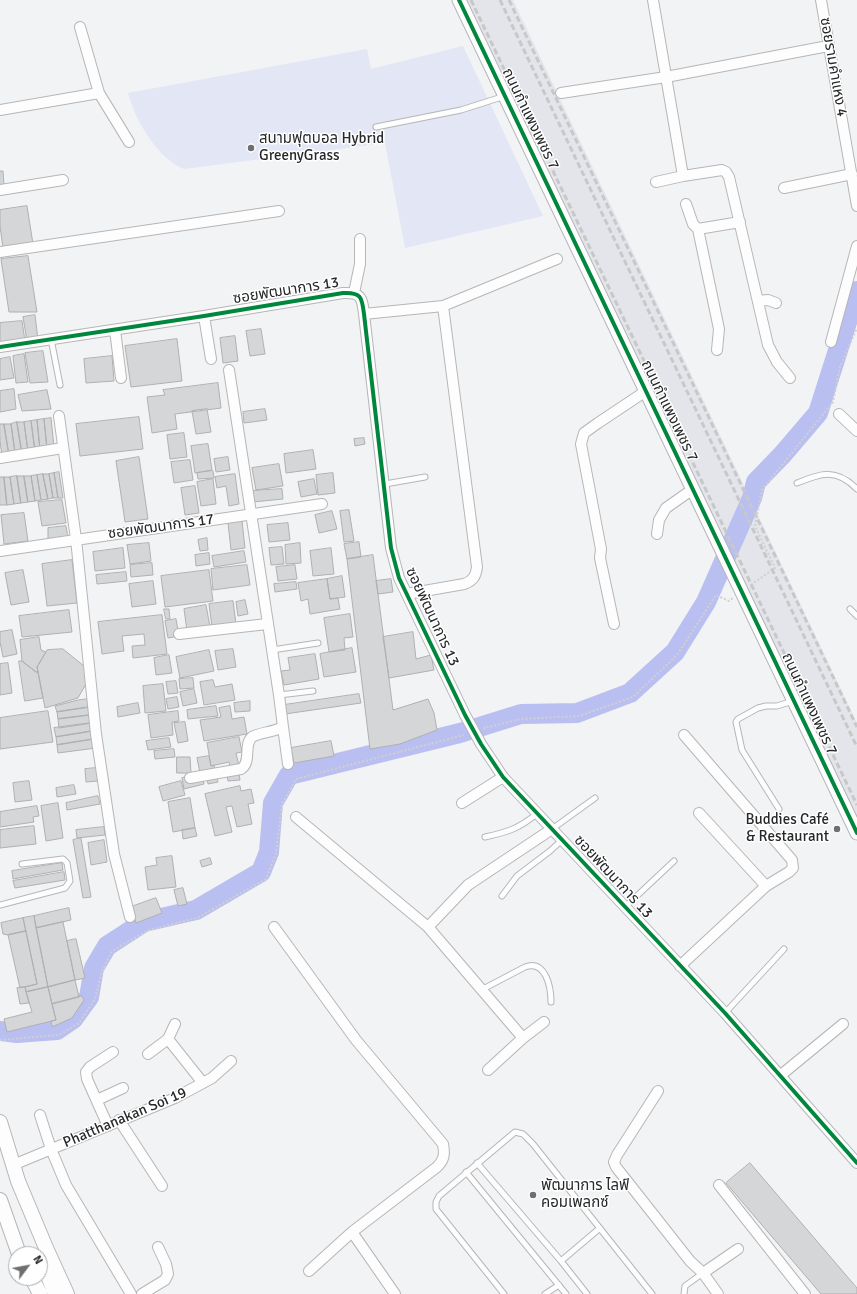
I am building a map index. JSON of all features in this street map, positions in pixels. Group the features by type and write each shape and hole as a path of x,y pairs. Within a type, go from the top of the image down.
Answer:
{"main road":[{"path":"0,1122 37,1246"},
{"path":"18,1181 67,1294"},
{"path":"0,1200 7,1229 16,1246"},
{"path":"48,1276 55,1294"}],"street":[{"name":"ถนนกำแพงเพชร 7","path":"460,0 857,833"},
{"path":"653,0 683,176"},
{"name":"ซอยรามคำแหง 4","path":"820,0 852,174 856,187 857,206"},
{"path":"80,27 99,93 128,142"},
{"path":"561,93 666,77 828,46"},
{"path":"0,110 99,93"},
{"path":"656,182 722,170 729,176 768,345 777,362 790,378"},
{"path":"784,188 852,174"},
{"path":"0,190 63,180"},
{"path":"686,204 693,224 698,229 719,330 717,350"},
{"path":"0,252 279,211"},
{"path":"698,229 740,222"},
{"path":"354,293 360,264 360,239"},
{"path":"830,342 857,246"},
{"path":"364,314 443,306 557,259"},
{"name":"ซอยพัฒนาการ 13","path":"0,347 343,293 354,293 359,296 363,302 392,554 399,578 465,715 481,744 503,777 725,1013 857,1163"},
{"path":"758,301 768,300 776,303"},
{"path":"407,594 470,582 474,578 477,567 443,306"},
{"path":"204,316 211,359"},
{"path":"115,330 122,378"},
{"path":"229,370 279,695 288,764"},
{"path":"614,624 600,558 601,548 581,444 584,434 646,391"},
{"path":"840,414 857,431"},
{"path":"59,416 76,539 99,757 114,854 130,917"},
{"path":"0,458 63,448"},
{"path":"657,534 658,520 666,508 693,488"},
{"name":"ซอยพัฒนาการ 17","path":"0,551 322,504"},
{"path":"179,634 267,624"},
{"path":"190,778 241,769 245,764 251,738 273,732 283,727"},
{"path":"680,966 766,886 790,872 793,868 792,860 684,735"},
{"path":"462,803 503,777"},
{"path":"699,813 766,886"},
{"path":"296,817 428,926 524,1038"},
{"path":"428,926 468,885 552,829"},
{"path":"274,927 356,1040 443,1144 445,1151 444,1160 437,1167 352,1232 309,1271"},
{"path":"488,1070 544,1022"},
{"path":"148,1054 168,1039 175,1024"},
{"path":"780,1075 843,1024"},
{"path":"168,1039 203,1083"},
{"path":"108,1126 87,1079 86,1072 90,1067 113,1052"},
{"name":"Phatthanakan Soi 19","path":"13,1165 175,1098 212,1078 231,1061"},
{"path":"97,1100 123,1088"},
{"path":"658,1092 614,1162 616,1167 690,1261 703,1273 718,1294"},
{"path":"40,1115 51,1149 68,1190 131,1294"},
{"path":"119,1120 162,1186"},
{"path":"719,1185 805,1294"},
{"path":"352,1232 395,1294"},
{"path":"142,1294 165,1280 168,1274 166,1264 158,1247"},
{"path":"703,1273 738,1249"}],"lane":[{"path":"376,127 461,110 505,96"},
{"path":"51,339 60,385"},
{"path":"797,483 814,476 832,474 842,477 857,489"},
{"path":"385,484 425,477"},
{"path":"850,609 857,616"},
{"path":"272,650 318,643"},
{"path":"279,695 313,691"},
{"path":"778,809 742,750 736,722 738,719 758,708 777,706 794,701"},
{"path":"552,829 595,798"},
{"path":"485,837 523,825 538,814"},
{"path":"502,896 518,876 550,852 562,840"},
{"path":"0,905 68,886 70,881 67,863 63,859 22,864"},
{"path":"625,908 674,861"},
{"path":"725,1013 784,949"},
{"path":"483,989 525,967 536,967 542,969 545,974 551,989 551,1002"},
{"path":"504,1294 436,1209 436,1202 439,1196 466,1172 512,1133 518,1132 523,1134 533,1144 652,1294"},
{"path":"477,1163 561,1261 587,1294"},
{"path":"466,1172 566,1294"},
{"path":"561,1261 600,1228"},
{"path":"684,1294 685,1286 703,1273"},
{"path":"545,1294 559,1285"}],"path":[{"path":"748,588 775,568 755,526 762,490 833,402 840,367 857,328"},
{"path":"0,1040 59,1035 79,1023 95,999 102,971 112,951 149,930 197,918 266,879 276,854 282,804 296,779 469,733 478,744 481,744 490,738 484,728 521,719 579,716 633,697 678,655 716,595 729,601 736,596"}],"shaded area":[{"path":"464,0 513,0 857,723 857,831"},
{"name":"สนามฟุตบอล Hybrid GreenyGrass","path":"463,46 543,216 405,248 385,143 184,169 174,164 165,156 148,137 131,104 128,93 367,49 371,69"}],"building":[{"path":"0,171 3,171 4,186 0,186"},
{"path":"27,206 33,244 3,248 0,226 0,210"},
{"path":"28,256 37,312 9,312 1,259"},
{"path":"35,315 38,340 27,341 23,317"},
{"path":"22,321 25,341 0,344 0,323"},
{"path":"261,329 265,354 250,356 246,331"},
{"path":"235,336 238,361 223,363 220,338"},
{"path":"177,339 182,381 131,387 125,346"},
{"path":"43,351 48,382 30,383 25,353"},
{"path":"24,354 28,382 16,383 13,356"},
{"path":"112,356 114,381 86,383 84,359"},
{"path":"10,357 14,378 0,380 0,359"},
{"path":"218,383 221,408 175,414 177,429 152,433 147,397 165,395 163,390"},
{"path":"14,389 16,409 0,412 0,391"},
{"path":"47,390 51,409 22,411 18,395"},
{"path":"207,409 211,432 196,434 192,411"},
{"path":"265,409 267,420 244,423 243,412"},
{"path":"139,417 143,449 80,456 76,424"},
{"path":"51,418 54,447 47,449 44,419"},
{"path":"44,419 47,449 40,450 37,420"},
{"path":"37,420 40,450 35,451 31,421"},
{"path":"31,421 35,451 28,452 24,422"},
{"path":"17,422 22,453 15,453 11,424"},
{"path":"17,422 24,422 28,452 22,453"},
{"path":"0,424 4,424 9,455 2,456"},
{"path":"4,424 11,424 15,453 9,454"},
{"path":"184,433 187,457 170,459 167,435"},
{"path":"364,438 365,444 355,446 354,439"},
{"path":"208,444 212,470 195,473 191,446"},
{"path":"313,450 316,469 286,473 284,454"},
{"path":"139,457 148,519 125,522 116,461"},
{"path":"228,457 230,470 216,472 214,459"},
{"path":"190,460 193,480 174,483 171,462"},
{"path":"279,464 283,486 256,490 252,468"},
{"path":"213,471 214,478 198,479 197,473"},
{"path":"59,472 63,498 58,498 54,473"},
{"path":"54,473 58,498 53,498 49,474"},
{"path":"333,473 335,493 318,495 316,475"},
{"path":"43,474 48,499 41,500 37,475"},
{"path":"43,474 49,474 53,498 48,499"},
{"path":"235,474 239,504 229,506 226,486 217,488 215,477"},
{"path":"37,475 41,500 35,501 31,476"},
{"path":"17,476 21,503 14,504 10,477"},
{"path":"17,476 24,476 28,502 21,503"},
{"path":"24,476 31,476 35,501 28,502"},
{"path":"0,477 4,477 7,505 0,505"},
{"path":"4,477 10,477 14,504 7,505"},
{"path":"213,479 216,504 201,506 197,482"},
{"path":"314,479 317,494 301,497 298,482"},
{"path":"195,486 199,513 185,515 181,488"},
{"path":"282,489 283,499 253,502 252,491"},
{"path":"62,500 66,523 42,526 38,502"},
{"path":"349,510 354,541 344,542 340,511"},
{"path":"332,511 337,529 319,533 315,515"},
{"path":"24,513 28,541 4,544 1,515"},
{"path":"242,521 245,548 231,550 228,523"},
{"path":"288,523 290,540 269,542 267,525"},
{"path":"66,526 68,538 48,539 48,528"},
{"path":"207,538 208,550 200,551 198,540"},
{"path":"359,542 361,557 347,559 344,544"},
{"path":"149,543 151,561 130,564 127,545"},
{"path":"300,543 301,563 286,564 285,545"},
{"path":"282,547 284,564 271,565 269,548"},
{"path":"123,548 125,568 95,571 93,552"},
{"path":"331,548 334,574 313,576 310,551"},
{"path":"244,551 246,562 214,567 212,556"},
{"path":"209,553 210,564 196,566 195,555"},
{"path":"373,555 393,710 428,699 434,713 437,730 400,744 370,749 347,559"},
{"path":"72,560 77,603 47,606 42,564"},
{"path":"152,563 153,575 131,577 130,565"},
{"path":"247,565 250,585 213,590 211,569"},
{"path":"295,565 297,579 278,581 276,567"},
{"path":"23,570 29,602 11,605 5,573"},
{"path":"209,570 213,601 165,607 161,576"},
{"path":"126,572 127,581 97,584 96,575"},
{"path":"342,576 345,597 330,599 327,579"},
{"path":"327,579 330,599 338,598 340,609 310,614 308,599 301,601 298,583"},
{"path":"391,579 393,592 378,594 376,581"},
{"path":"153,581 156,604 132,607 129,584"},
{"path":"296,582 297,589 275,592 274,584"},
{"path":"245,600 248,614 238,616 236,602"},
{"path":"233,601 236,624 212,627 209,604"},
{"path":"206,605 210,627 187,631 184,609"},
{"path":"164,609 169,609 170,619 166,619"},
{"path":"69,610 72,632 22,637 19,616"},
{"path":"350,614 353,637 344,638 345,650 329,652 324,618"},
{"path":"162,615 167,654 133,658 132,646 145,645 144,634 122,636 124,651 102,654 98,622"},
{"path":"176,619 179,636 168,638 165,621"},
{"path":"12,630 17,654 3,657 0,632"},
{"path":"413,632 416,659 431,655 434,670 389,678 383,637"},
{"path":"39,637 41,650 46,652 37,667 38,672 36,672 22,661 20,640"},
{"path":"352,648 356,672 324,677 320,654"},
{"path":"63,649 84,666 87,682 78,698 45,708 37,667 47,650"},
{"path":"233,649 236,667 218,670 215,651"},
{"path":"209,650 214,671 180,678 176,657"},
{"path":"315,654 319,679 284,685 281,671 290,670 288,658"},
{"path":"169,655 172,673 156,675 154,658"},
{"path":"19,661 22,661 38,672 43,698 25,701"},
{"path":"8,663 12,693 0,695 0,664"},
{"path":"193,678 194,688 180,689 179,679"},
{"path":"213,680 215,687 232,684 235,700 204,705 200,682"},
{"path":"176,681 178,693 168,694 166,682"},
{"path":"163,684 166,711 145,713 143,686"},
{"path":"194,689 197,703 183,706 180,692"},
{"path":"359,694 361,703 285,714 284,705"},
{"path":"177,697 179,707 168,709 166,699"},
{"path":"89,699 90,707 57,712 55,706 78,700"},
{"path":"250,701 250,711 235,712 234,703"},
{"path":"138,703 140,713 118,717 117,707"},
{"path":"216,706 218,716 188,719 187,710"},
{"path":"230,706 232,719 244,717 247,734 204,741 200,720 221,717 219,708"},
{"path":"90,707 91,715 58,719 57,712"},
{"path":"48,711 53,742 0,749 0,718"},
{"path":"178,711 179,721 172,722 173,735 151,738 148,715"},
{"path":"91,715 92,723 59,728 58,719"},
{"path":"185,722 188,741 178,743 174,723"},
{"path":"92,723 93,731 56,737 54,728"},
{"path":"93,731 94,739 57,745 56,737"},
{"path":"239,737 242,752 236,753 239,766 230,768 229,762 211,766 207,743"},
{"path":"169,738 171,747 148,750 146,741"},
{"path":"94,739 96,748 58,753 57,745"},
{"path":"331,741 334,756 294,763 291,748"},
{"path":"174,749 175,757 155,759 154,751"},
{"path":"209,756 211,766 214,765 215,771 200,773 197,758"},
{"path":"177,757 190,757 191,773 177,773"},
{"path":"97,768 98,781 86,782 85,769"},
{"path":"239,773 240,780 228,781 227,775"},
{"path":"202,774 204,784 184,789 182,778"},
{"path":"217,776 218,782 208,784 207,778"},
{"path":"29,781 32,800 15,802 13,783"},
{"path":"181,781 185,795 163,801 159,787"},
{"path":"74,785 76,794 57,797 56,788"},
{"path":"240,786 241,791 251,789 254,803 248,804 252,824 237,827 232,806 226,807 232,832 215,836 205,794"},
{"path":"98,796 100,804 67,810 66,803"},
{"path":"190,798 195,828 173,832 168,802"},
{"path":"58,803 63,838 46,841 41,806"},
{"path":"37,806 39,816 33,817 34,822 0,827 0,812"},
{"path":"34,826 36,844 0,848 0,830"},
{"path":"104,827 105,835 77,838 76,830"},
{"path":"195,828 197,836 183,839 182,830"},
{"path":"81,838 91,897 83,898 73,840"},
{"path":"104,840 107,862 91,865 88,843"},
{"path":"172,856 176,887 148,890 145,867 157,865 156,858"},
{"path":"210,858 212,864 202,867 200,861"},
{"path":"62,863 63,870 13,879 12,871"},
{"path":"64,872 65,880 15,888 13,881"},
{"path":"183,888 187,904 178,906 174,890"},
{"path":"156,898 162,913 136,923 131,907"},
{"path":"69,908 71,920 36,928 34,916"},
{"path":"34,916 48,987 26,992 25,987 37,984 23,918"},
{"path":"23,918 26,931 8,935 3,934 1,923"},
{"path":"63,922 75,980 48,987 36,928"},
{"path":"26,931 37,984 20,988 8,935"},
{"path":"76,939 85,978 75,980 67,941"},
{"path":"75,980 79,997 52,1004 48,987"},
{"path":"25,987 29,1003 20,1004 17,988"},
{"path":"48,987 56,1020 7,1032 4,1019 32,1012 26,992"},
{"path":"82,996 84,1000 72,1018 52,1027 51,1021 56,1020 52,1004"},
{"path":"750,1163 857,1288 857,1294 821,1294 726,1183"}],"waterway":[{"path":"0,1031 17,1033 57,1030 73,1019 89,997 94,968 107,946 144,922 196,910 261,872 269,852 273,803 289,775 460,733 521,714 577,713 630,693 675,652 706,602 752,498 756,482 783,454 818,413 857,291"}],"railway":[{"path":"471,0 857,805"},
{"path":"500,0 857,747"},
{"path":"509,0 857,727"}],"cycle path":[{"path":"459,0 857,833"},
{"path":"0,347 343,293 354,293 360,297 364,314 391,548 399,578 465,715 481,744 503,777 725,1013 857,1163"}],"place":[{"name":"สนามฟุตบอล Hybrid GreenyGrass","path":"251,148"},
{"name":"Buddies Café & Restaurant","path":"837,829"},
{"name":"พัฒนาการ ไลฟ์ คอมเพลกซ์","path":"533,1195"}]}
